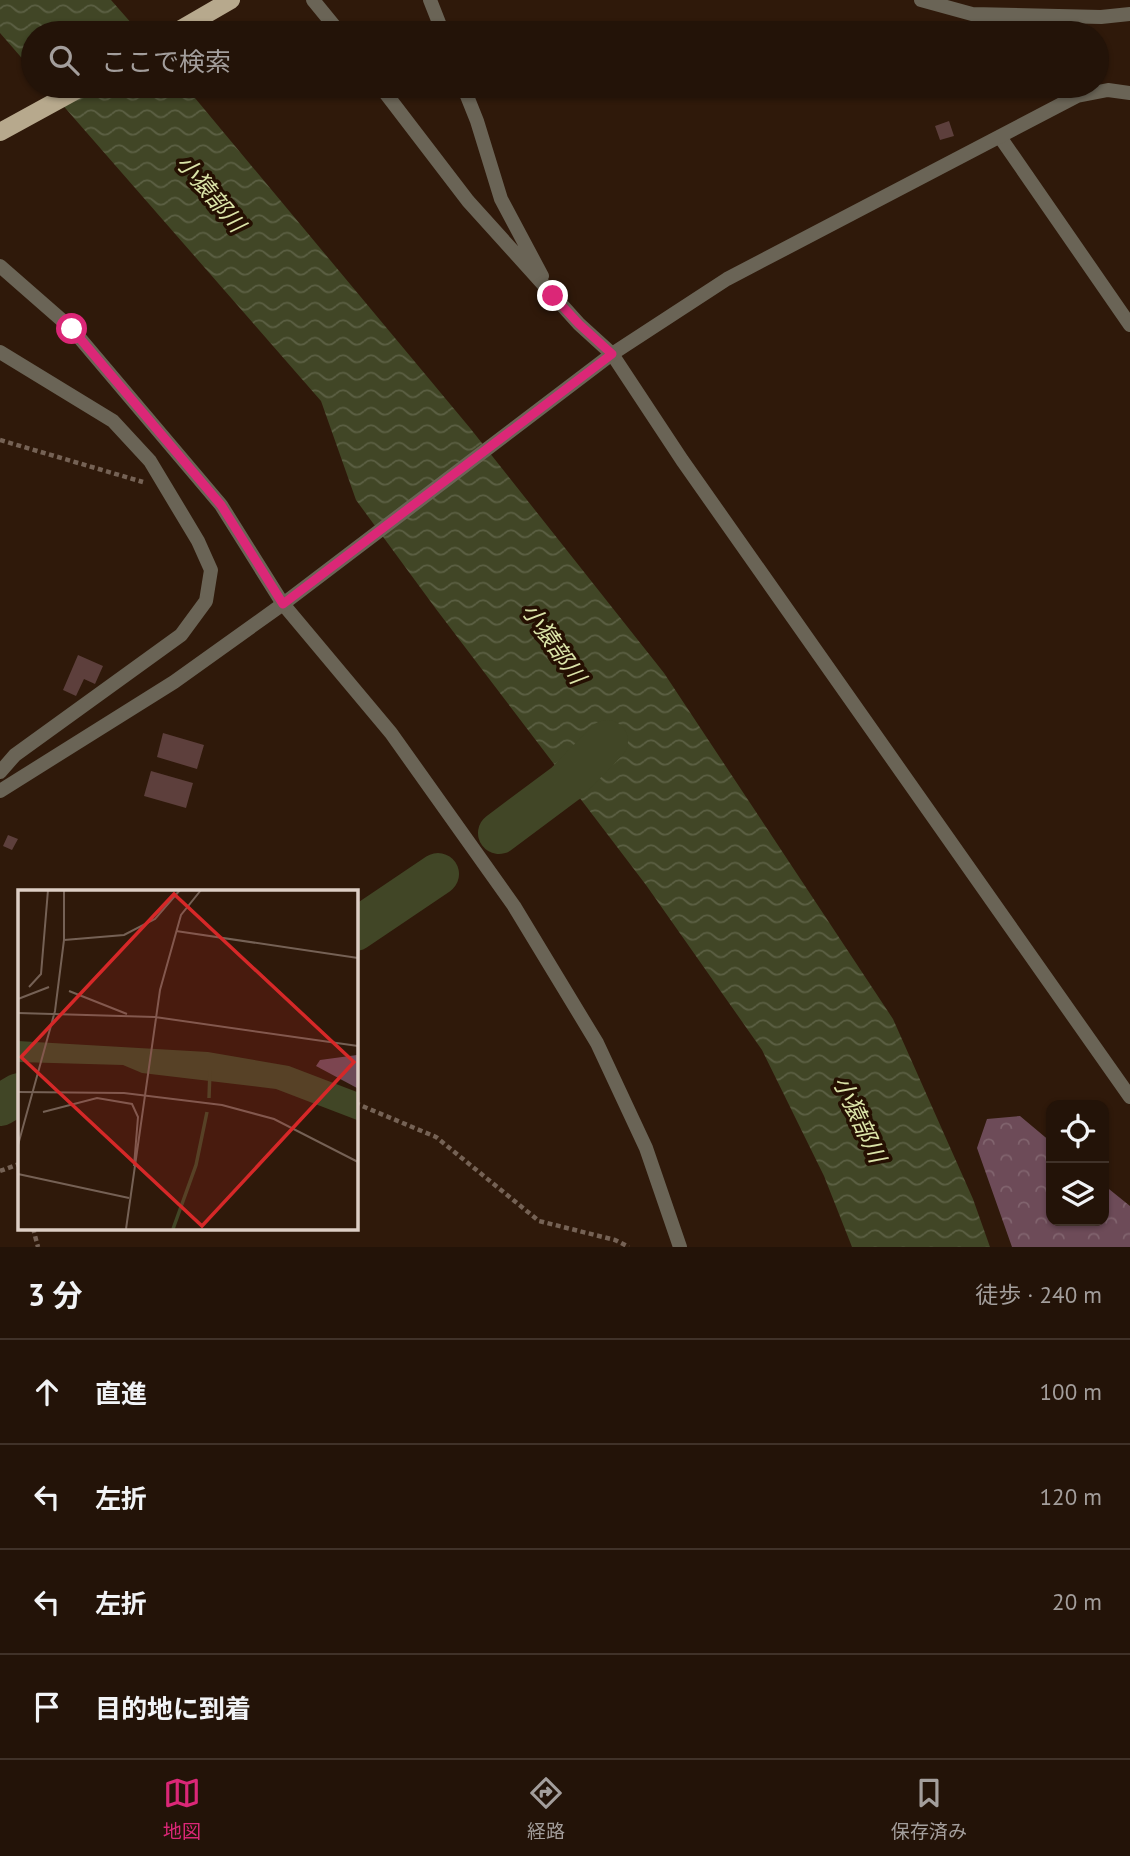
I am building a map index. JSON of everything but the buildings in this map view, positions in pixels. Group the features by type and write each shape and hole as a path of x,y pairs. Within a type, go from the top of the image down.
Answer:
{"main road":[{"path":"194,21 230,0"},
{"path":"0,132 62,98"}],"street":[{"path":"313,0 330,21"},
{"path":"430,0 438,21"},
{"path":"921,0 972,14 1101,18 1130,14"},
{"path":"1109,90 1130,93"},
{"path":"389,98 468,201 579,324 612,354 682,460 1130,1097"},
{"path":"468,98 501,198 553,296"},
{"path":"0,791 174,682 283,604 612,354 727,279 1073,98"},
{"path":"1000,137 1130,325"},
{"path":"0,266 72,329 221,505 283,604 391,733 514,906 597,1043 646,1148 680,1247"},
{"path":"0,352 113,421 150,461 198,541 211,570 206,601 181,635 15,755 0,772"}],"path":[{"path":"0,440 167,490"},
{"path":"357,1103 436,1137 539,1221 615,1240 629,1247"},
{"path":"0,1171 18,1166"},
{"path":"34,1230 38,1247"}],"green space":[{"path":"1020,1116 1046,1138 1046,1226 1109,1226 1109,1189 1130,1206 1130,1247 1012,1247 977,1148 987,1119"}],"water":[{"path":"0,0 111,0 129,21 21,21 21,57 0,33"},
{"name":"小猿部川","path":"56,98 195,98 470,428 664,673 893,1019 973,1199 990,1247 852,1247 824,1176 762,1050 646,885 356,500 321,401"}],"waterway":[{"path":"499,833 566,783 607,741"},
{"path":"357,929 438,874"},
{"path":"0,1105 18,1095"}],"route":[{"path":"72,329 221,505 283,604 612,354 553,296"}]}
